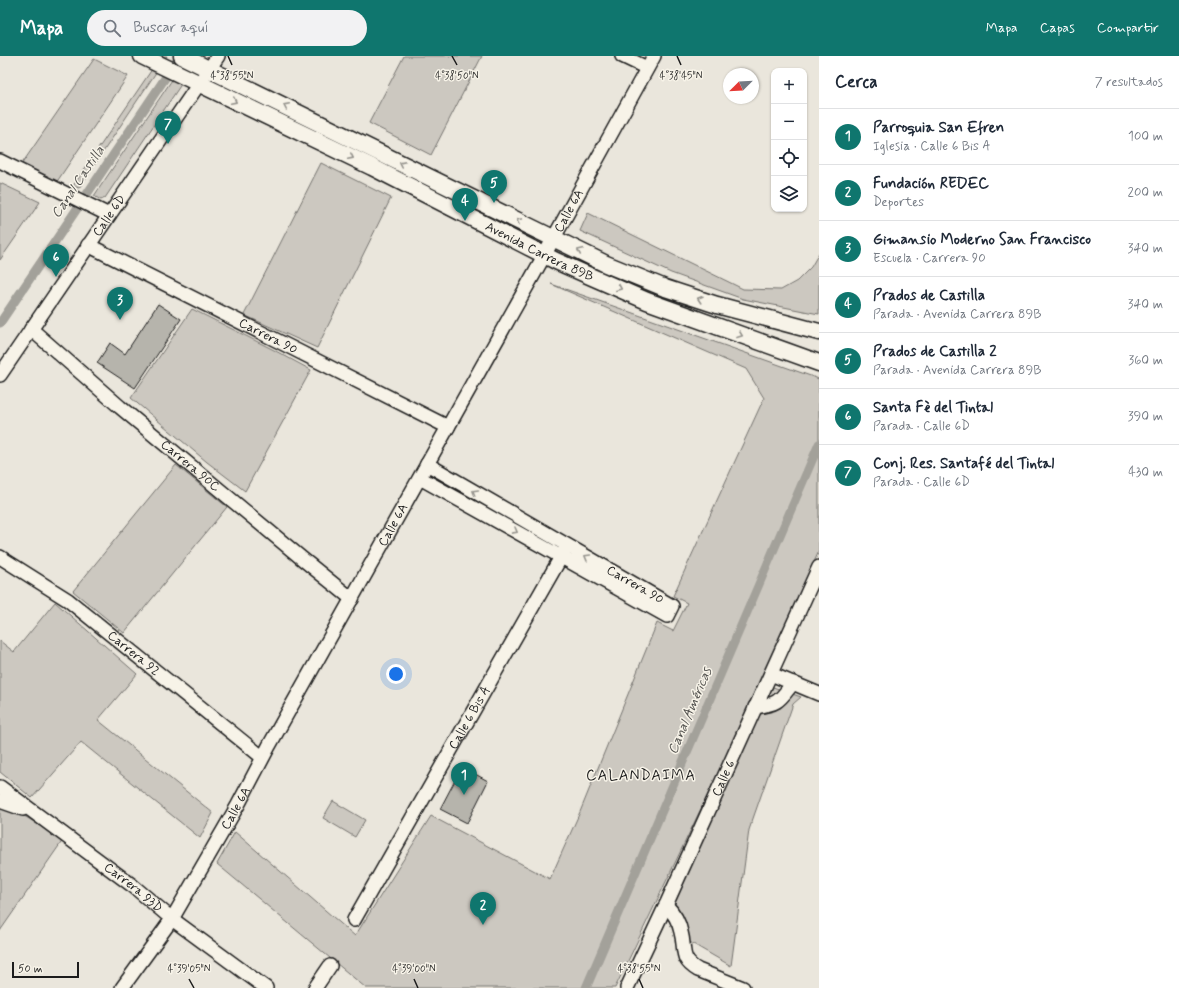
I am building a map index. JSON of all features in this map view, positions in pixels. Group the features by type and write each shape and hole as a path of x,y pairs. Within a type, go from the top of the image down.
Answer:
{"main road":[{"name":"Avenida Carrera 89B","path":"142,56 372,167 545,255 647,301 819,363"},
{"name":"Avenida Carrera 89B","path":"188,59 213,63 554,239 606,264 665,288 717,305 819,332"}],"street":[{"path":"622,56 646,68"},
{"name":"Calle 6A","path":"122,988 172,918 238,804 262,758 554,239 646,68 654,56"},
{"name":"Calle 6D","path":"0,375 213,63"},
{"path":"0,162 109,215"},
{"name":"Carrera 90","path":"88,245 448,427"},
{"name":"Carrera 90C","path":"31,329 120,406 352,599"},
{"name":"Carrera 90","path":"420,478 565,551 672,606 667,616 565,551 427,464"},
{"name":"Calle 6 Bis A","path":"354,920 565,551"},
{"name":"Carrera 92","path":"0,557 68,600 262,758"},
{"name":"Calle 6","path":"626,988 666,905 819,566"},
{"path":"770,674 819,694"},
{"path":"755,707 768,706 778,701 793,683"},
{"name":"Carrera 93D","path":"0,787 266,988"},
{"path":"0,801 36,814"},
{"path":"666,905 671,911 681,932 683,953 686,961 698,970 743,988"},
{"path":"315,988 330,966"}],"shaded area":[{"path":"161,56 167,56 79,188 73,186"},
{"path":"188,56 200,56 105,198 101,200 94,196"},
{"path":"404,56 482,56 431,155 369,123"},
{"path":"94,59 128,76 56,183 21,165"},
{"path":"321,163 391,198 317,348 244,315"},
{"path":"0,183 40,202 0,260"},
{"path":"588,213 743,289 781,290 797,281 811,267 819,253 819,314 743,299 671,273 580,231"},
{"path":"551,284 819,379 819,551 730,748 615,988 366,988 217,864 235,832 355,936 431,816 550,879 580,812 657,623 673,631 687,603 673,596 764,398 746,369"},
{"path":"192,309 311,370 245,491 207,462 131,398"},
{"path":"176,465 227,507 124,633 73,591"},
{"path":"55,602 137,674 98,720 213,813 200,838 81,742 32,798 0,772 0,641 14,652"},
{"path":"773,687 801,697 793,704 749,830 731,966 688,941 684,919 675,905 670,901"},
{"path":"333,801 365,820 355,837 323,818"},
{"path":"0,806 26,817 63,840 0,931"}],"building":[{"path":"158,304 181,319 135,388 97,363 110,343 125,354"},
{"path":"462,767 488,781 467,823 440,809"}],"waterway":[{"name":"Canal Castilla","path":"0,323 180,56"},
{"name":"Canal Américas","path":"586,988 819,444"}],"place":[{"name":"Conj. Res. Santafé del Tintal","path":"168,144"},
{"name":"Prados de Castilla 2","path":"494,203"},
{"name":"Prados de Castilla","path":"465,221"},
{"name":"Santa Fè del Tintal","path":"56,277"},
{"name":"Gimansio Moderno San Francisco","path":"120,320"},
{"name":"Parroquia San Efren","path":"464,795"},
{"name":"Fundación REDEC","path":"483,925"}],"district":[{"name":"CALANDAIMA","path":"641,776"}]}
